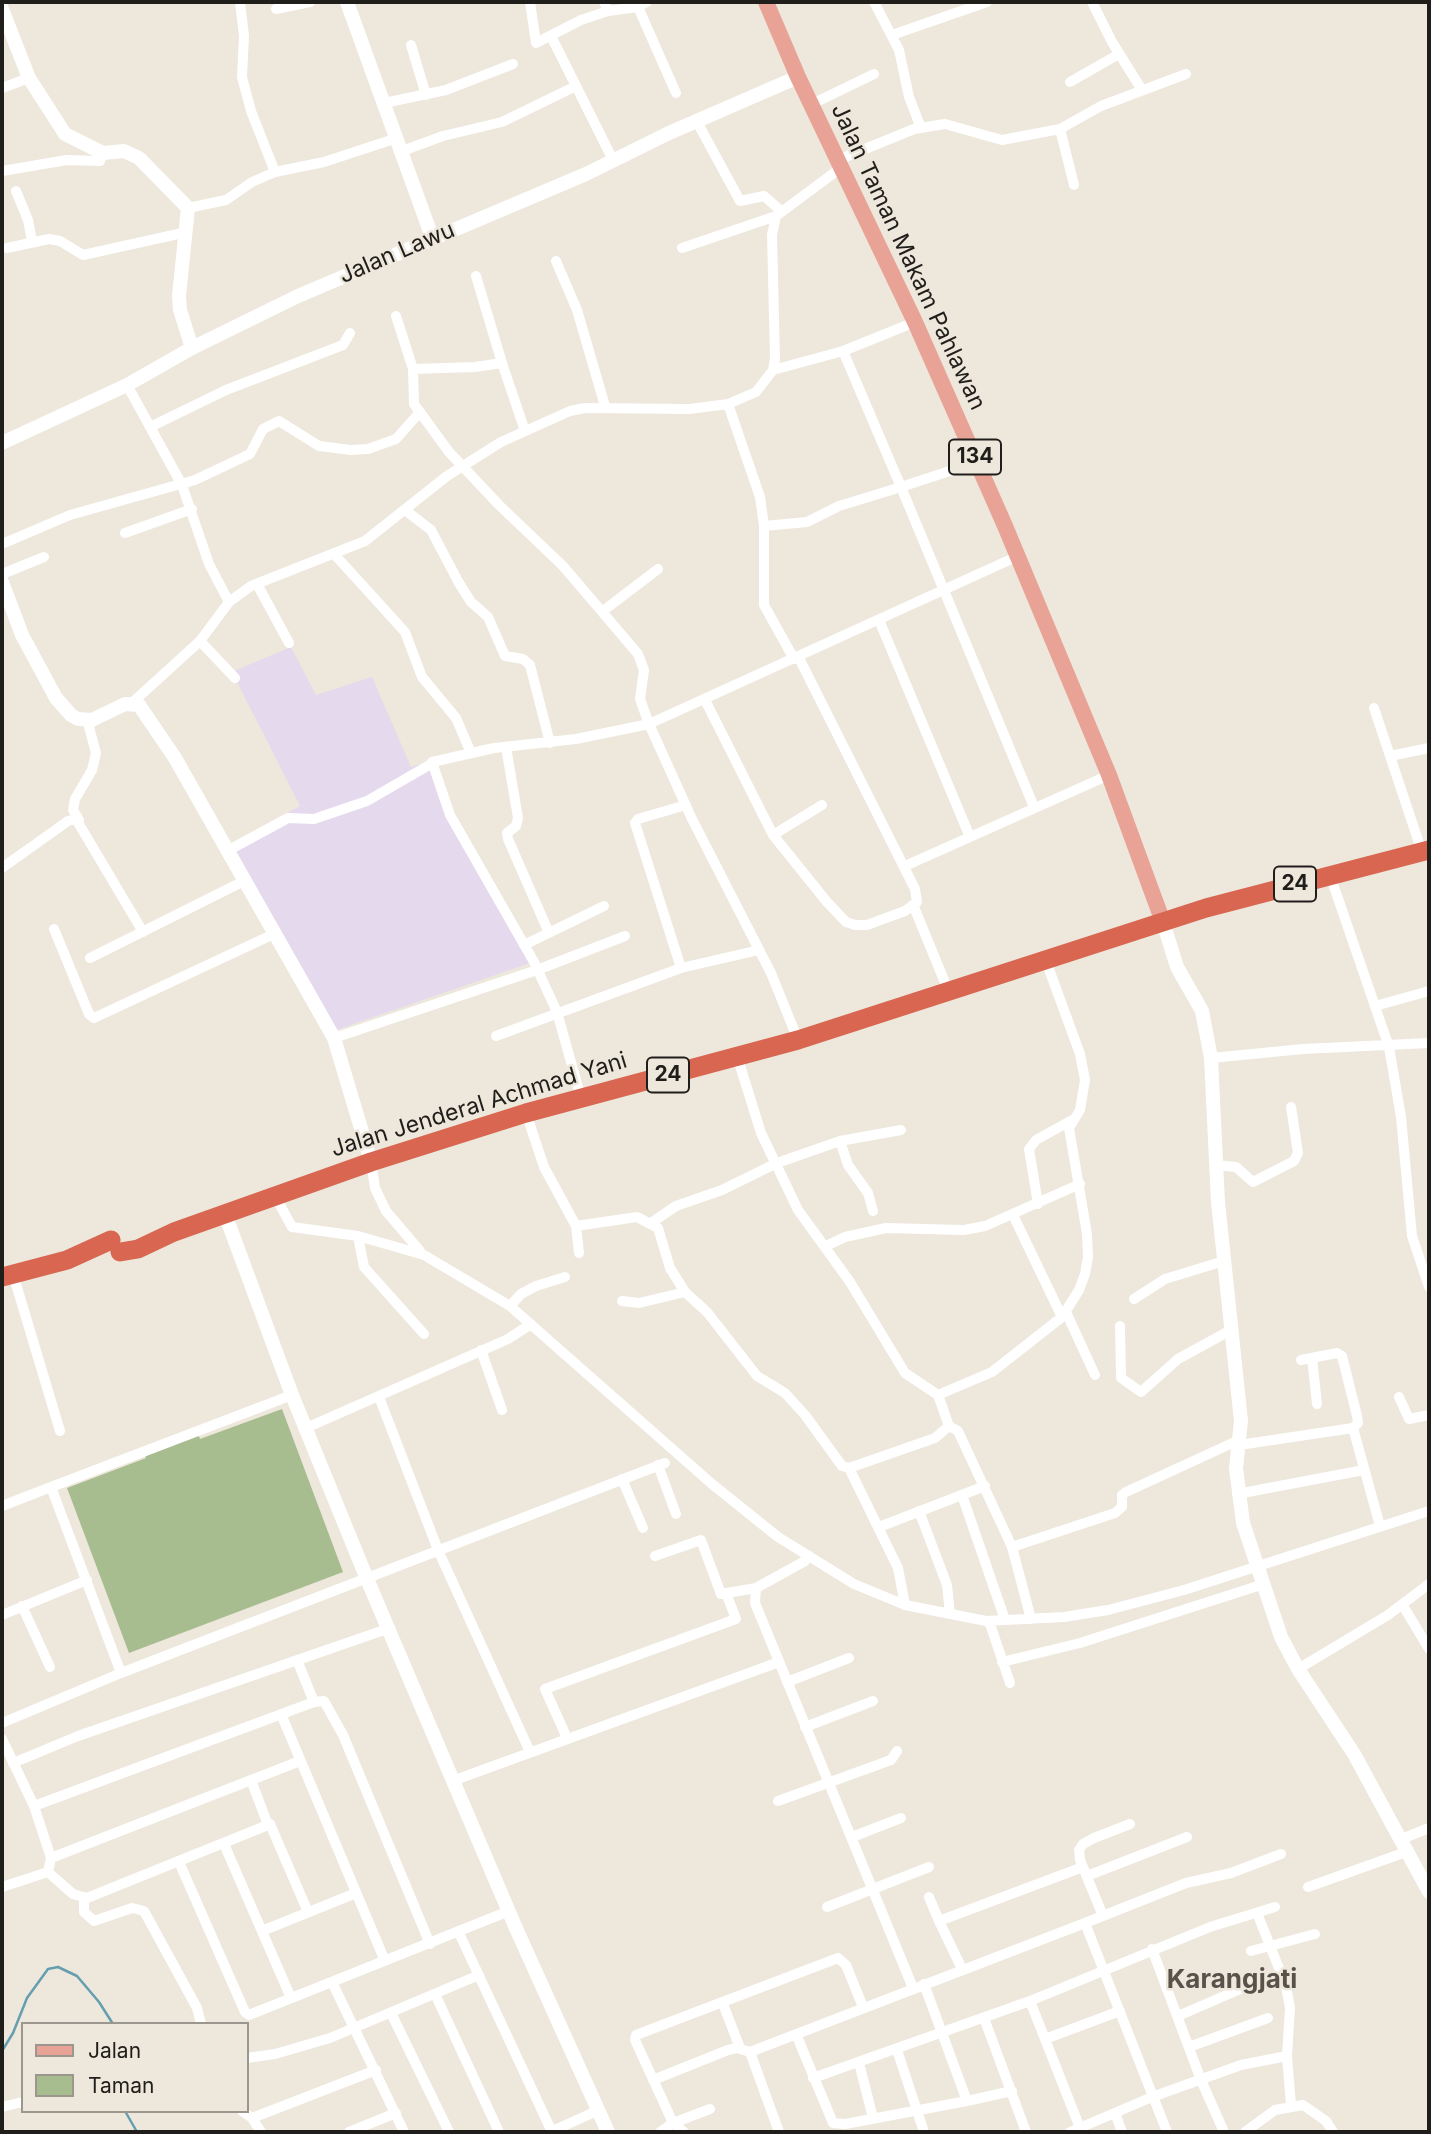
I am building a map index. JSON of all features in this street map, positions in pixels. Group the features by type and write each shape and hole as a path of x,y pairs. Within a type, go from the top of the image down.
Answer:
{"highway":[{"name":"24","path":"1163,922 1426,851"},
{"name":"Jalan Jenderal Achmad Yani","path":"7,1275 67,1259 94,1260 116,1246 174,1232 371,1161 526,1113 798,1040 948,990 1046,961 1088,944 1163,922"}],"main road":[{"path":"347,2 432,237"},
{"name":"Jalan Taman Makam Pahlawan","path":"766,2 798,77 915,322 1018,556 1109,775 1163,922"},
{"path":"2,9 29,78 65,134 103,153 124,151 139,158 188,208 179,296 180,310 192,348"},
{"name":"Jalan Lawu","path":"2,443 127,385 192,348 298,296 614,162 696,120 798,77"},
{"path":"2,582 22,635 56,698 71,715 78,719 92,719 133,702 144,710 229,850 334,1038 371,1161"},
{"path":"1163,922 1177,967 1202,1011 1211,1058 1215,1165 1241,1421 1237,1494 1257,1567 1281,1637 1298,1669 1354,1754 1429,1892"},
{"path":"225,1214 292,1395 367,1580 390,1628 509,1911 608,2132"}],"street":[{"path":"240,2 244,36 242,77 251,111 275,172"},
{"path":"276,9 310,2"},
{"path":"530,2 534,42 539,43 606,6 642,4 676,93"},
{"path":"874,2 892,34 902,61 909,97 921,128"},
{"path":"892,34 987,2"},
{"path":"1092,2 1119,54 1142,90"},
{"path":"551,36 574,87 614,162"},
{"path":"411,45 426,95"},
{"path":"1070,82 1119,54"},
{"path":"384,103 426,95 513,64"},
{"path":"812,104 874,74"},
{"path":"682,248 778,213 840,164 921,128 952,124 1002,140 1060,129 1101,106 1185,74"},
{"path":"2,88 29,78"},
{"path":"188,208 226,200 252,182 275,172 502,122 574,87"},
{"path":"696,120 740,201 764,196 778,213"},
{"path":"1060,129 1073,185"},
{"path":"2,172 67,160 100,161 103,153"},
{"path":"16,191 32,241"},
{"path":"773,370 772,235 778,213"},
{"path":"7,248 32,241 60,241 79,254 187,232"},
{"path":"556,261 577,310 605,406"},
{"path":"475,276 525,431"},
{"path":"396,316 412,369 412,395 420,412 461,465 499,506 534,535 603,611 642,662 640,699 649,724 686,805 759,950 798,1040"},
{"path":"133,702 200,641 229,602 257,584 365,541 461,465 525,431 570,411 605,406 682,409 727,404 756,392 773,370 842,351 915,322"},
{"path":"150,427 226,390 343,345 350,333"},
{"path":"842,351 1034,807"},
{"path":"412,369 475,367 502,363"},
{"path":"127,385 183,485 209,564 229,602"},
{"path":"727,404 760,497 764,526 764,605 796,657 905,866 917,897 914,907 948,990"},
{"path":"2,544 70,515 183,485 250,454 263,429 279,421 318,446 368,449 396,439 420,412"},
{"path":"764,526 807,522 839,506 977,462"},
{"path":"125,533 192,509"},
{"path":"405,510 431,530 458,583 471,602 488,617 505,656 523,659 530,666 550,743"},
{"path":"335,555 405,632 422,677 456,718 471,752"},
{"path":"229,850 288,818 314,819 367,801 431,764 471,752 550,743 649,724 1018,556"},
{"path":"2,574 44,557"},
{"path":"603,611 658,569"},
{"path":"257,584 289,643"},
{"path":"879,620 970,838"},
{"path":"200,641 234,678"},
{"path":"705,699 773,835 827,902 850,924 867,925 914,907"},
{"path":"1374,708 1426,851"},
{"path":"92,719 89,727 96,753 92,770 75,799 73,810 143,932"},
{"path":"506,747 518,818 516,826 507,833 508,839 549,933"},
{"path":"1390,756 1429,748"},
{"path":"431,764 450,815 524,945 557,1012 581,1098"},
{"path":"905,866 1109,775"},
{"path":"681,968 635,823 638,819 686,805"},
{"path":"773,835 822,806"},
{"path":"2,868 68,821 79,821"},
{"path":"1330,875 1389,1047 1402,1117 1412,1236 1429,1287"},
{"path":"90,958 246,880"},
{"path":"524,945 604,906"},
{"path":"54,929 89,1014 94,1018 276,933"},
{"path":"334,1038 537,970 625,936"},
{"path":"496,1036 681,968 759,950"},
{"path":"1038,1204 1029,1149 1035,1140 1072,1120 1080,1110 1085,1080 1080,1054 1046,961"},
{"path":"1375,1006 1429,992"},
{"path":"1211,1058 1303,1049 1429,1043"},
{"path":"737,1056 761,1133 798,1210 826,1246 905,1373 939,1395 949,1426 958,1431 1012,1547 1031,1619"},
{"path":"1215,1165 1236,1167 1253,1182 1294,1161 1298,1153 1291,1107"},
{"path":"526,1113 544,1167 576,1226 579,1253"},
{"path":"939,1395 992,1372 1064,1314 1079,1290 1088,1257 1080,1184 1070,1142 1072,1120"},
{"path":"651,1223 676,1206 722,1190 777,1163 840,1141 901,1130"},
{"path":"840,1141 850,1170 870,1198 873,1211"},
{"path":"371,1161 375,1188 386,1211 407,1240 424,1255 510,1306 712,1484 778,1537 854,1584 905,1605 986,1621 1108,1610 1257,1567 1429,1511"},
{"path":"826,1246 863,1231 904,1227 964,1230 1013,1215 1080,1184"},
{"path":"275,1196 292,1227 358,1236 424,1255"},
{"path":"1013,1215 1094,1375"},
{"path":"576,1226 637,1217 651,1223 662,1238 670,1268 685,1292 707,1312 757,1376 785,1393 806,1415 842,1466 849,1468 935,1438 949,1426"},
{"path":"358,1236 364,1267 425,1334"},
{"path":"1134,1299 1165,1279 1224,1261"},
{"path":"7,1275 60,1431"},
{"path":"510,1306 521,1294 536,1286 565,1277"},
{"path":"622,1301 639,1303 685,1292"},
{"path":"306,1428 481,1350 531,1324"},
{"path":"1120,1326 1121,1378 1141,1392 1178,1359 1231,1330"},
{"path":"481,1350 502,1410"},
{"path":"1012,1547 1115,1513 1122,1507 1122,1495 1126,1492 1239,1443 1353,1429 1358,1423 1357,1416 1342,1356 1337,1353 1307,1359 1317,1404"},
{"path":"2,1506 292,1395"},
{"path":"379,1397 438,1550 530,1752"},
{"path":"1399,1397 1406,1418 1413,1420 1429,1415"},
{"path":"1353,1429 1380,1526"},
{"path":"2,1723 121,1673 661,1464 676,1514"},
{"path":"849,1468 898,1568 905,1605"},
{"path":"1237,1494 1364,1470"},
{"path":"622,1479 643,1528"},
{"path":"878,1527 985,1486"},
{"path":"51,1488 121,1673"},
{"path":"962,1495 1005,1620"},
{"path":"919,1511 947,1585 950,1614"},
{"path":"654,1556 701,1540 721,1594 756,1588 805,1561 808,1555"},
{"path":"2,1615 87,1580"},
{"path":"1002,1662 1080,1643 1264,1584"},
{"path":"1298,1669 1429,1584"},
{"path":"756,1588 755,1603 827,1782 918,1986 943,2033 967,2101"},
{"path":"567,1738 545,1689 736,1619 728,1598"},
{"path":"1402,1604 1429,1649"},
{"path":"22,1606 50,1667"},
{"path":"986,1621 990,1624 1010,1683"},
{"path":"13,1763 78,1736 390,1628"},
{"path":"788,1682 849,1658"},
{"path":"297,1660 314,1702"},
{"path":"455,1780 779,1662"},
{"path":"805,1727 873,1701"},
{"path":"34,1806 314,1702 327,1703 343,1735 430,1944"},
{"path":"281,1714 385,1961"},
{"path":"2,1739 34,1806 51,1858 48,1872"},
{"path":"778,1801 891,1760 897,1751"},
{"path":"51,1858 300,1761"},
{"path":"251,1780 308,1912"},
{"path":"852,1837 901,1818"},
{"path":"48,1872 73,1894 89,1897 270,1824"},
{"path":"1103,1916 1079,1850 1083,1844 1130,1824"},
{"path":"1308,1887 1403,1846 1429,1828"},
{"path":"939,1921 1187,1837"},
{"path":"224,1843 291,1998"},
{"path":"653,2080 715,2054 745,2050 796,2034 1186,1883 1231,1873 1281,1854"},
{"path":"179,1862 245,2013 249,2015 509,1911"},
{"path":"828,1907 929,1867"},
{"path":"2,1887 48,1872"},
{"path":"262,1931 356,1893"},
{"path":"84,1896 84,1912 93,1921 132,1908 144,1911 197,2008 200,2022"},
{"path":"929,1897 962,1969"},
{"path":"813,2078 1030,2001 1153,1949 1275,1907"},
{"path":"1257,1913 1286,1986 1290,2008 1287,2056 1291,2105"},
{"path":"1085,1923 1167,2132"},
{"path":"459,1933 551,2132 599,2110"},
{"path":"1251,1951 1315,1934"},
{"path":"1153,1949 1201,2080 1224,2132"},
{"path":"684,2132 673,2123 635,2040 636,2035 842,1958 863,2007"},
{"path":"248,2058 275,2054 355,2028 479,1975"},
{"path":"332,1982 404,2132"},
{"path":"1178,2016 1252,1984"},
{"path":"435,1994 499,2132"},
{"path":"1030,2001 1075,2130 1152,2097 1241,2065 1287,2056"},
{"path":"723,2004 745,2050 776,2130"},
{"path":"1045,2039 1120,2011"},
{"path":"391,2013 449,2132"},
{"path":"984,2018 1026,2132"},
{"path":"1189,2047 1268,2018"},
{"path":"796,2034 830,2118 841,2128 873,2118 1012,2091"},
{"path":"897,2050 924,2132"},
{"path":"859,2063 873,2118"},
{"path":"261,2132 247,2114 376,2070"},
{"path":"2,2107 21,2102"},
{"path":"1245,2132 1275,2110 1291,2105 1303,2105 1313,2109 1333,2132"},
{"path":"660,2132 673,2123 710,2109"},
{"path":"349,2132 396,2113"},
{"path":"1115,2113 1122,2132"}],"shaded area":[{"path":"291,647 316,695 372,677 411,767 428,762 533,962 336,1030 232,843 300,806 232,672"}],"green space":[{"path":"282,1409 343,1572 129,1653 67,1488 146,1458 143,1449 196,1429 200,1439"}],"waterway":[{"path":"2,2051 13,2033 27,1998 48,1969 58,1967 77,1976 112,2022"},
{"path":"126,2113 137,2132"}],"district":[{"name":"Karangjati","path":"1232,1980"}]}
